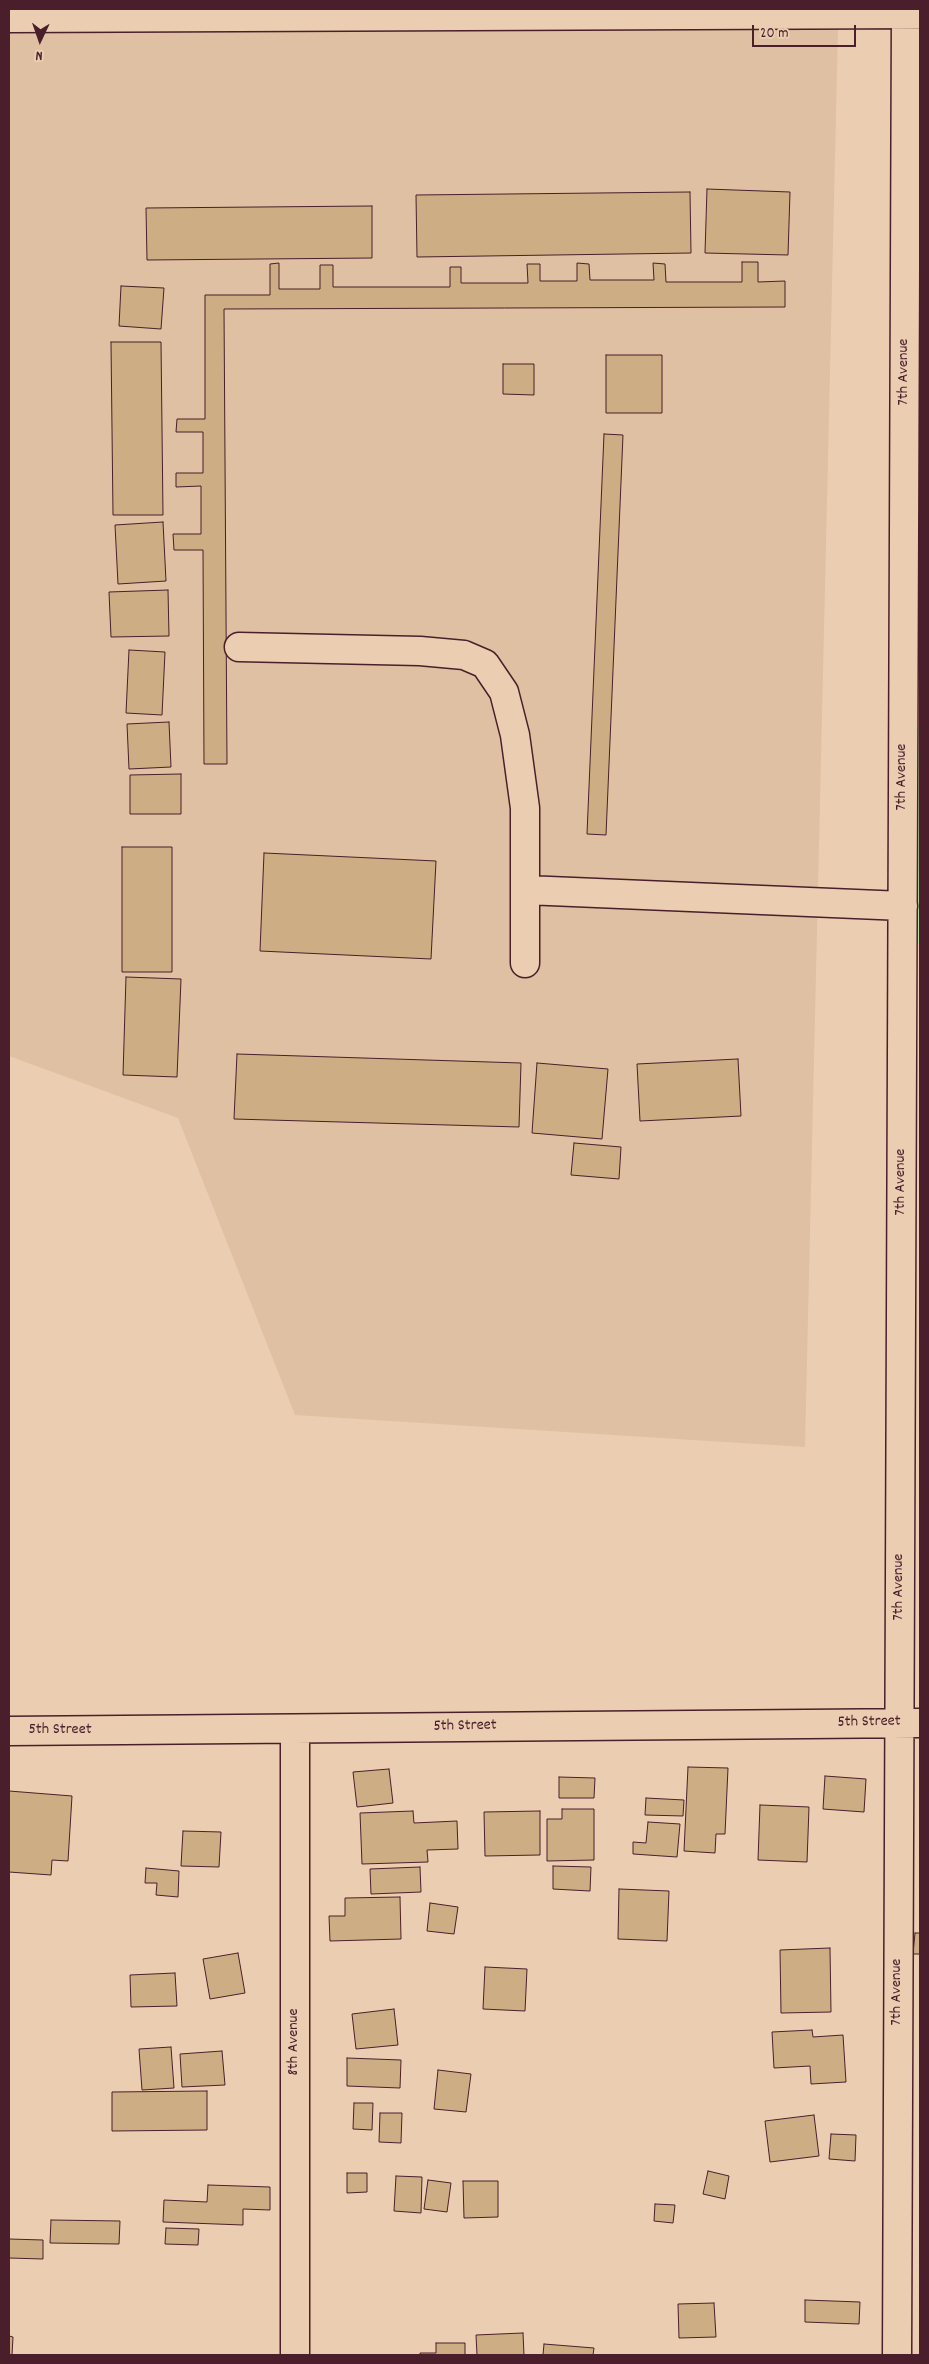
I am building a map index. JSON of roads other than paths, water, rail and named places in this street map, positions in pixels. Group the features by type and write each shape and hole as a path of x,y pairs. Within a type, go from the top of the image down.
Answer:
{"street":[{"path":"9,18 303,13 911,12"},
{"name":"7th Avenue","path":"897,2355 910,1723 912,1000 903,906 912,718 911,12"},
{"path":"239,647 420,651 464,654 485,664 504,692 515,735 525,808 525,963"},
{"path":"526,890 903,906"},
{"name":"5th Street","path":"9,1731 910,1723"},
{"name":"8th Avenue","path":"294,1728 295,2355"}]}
